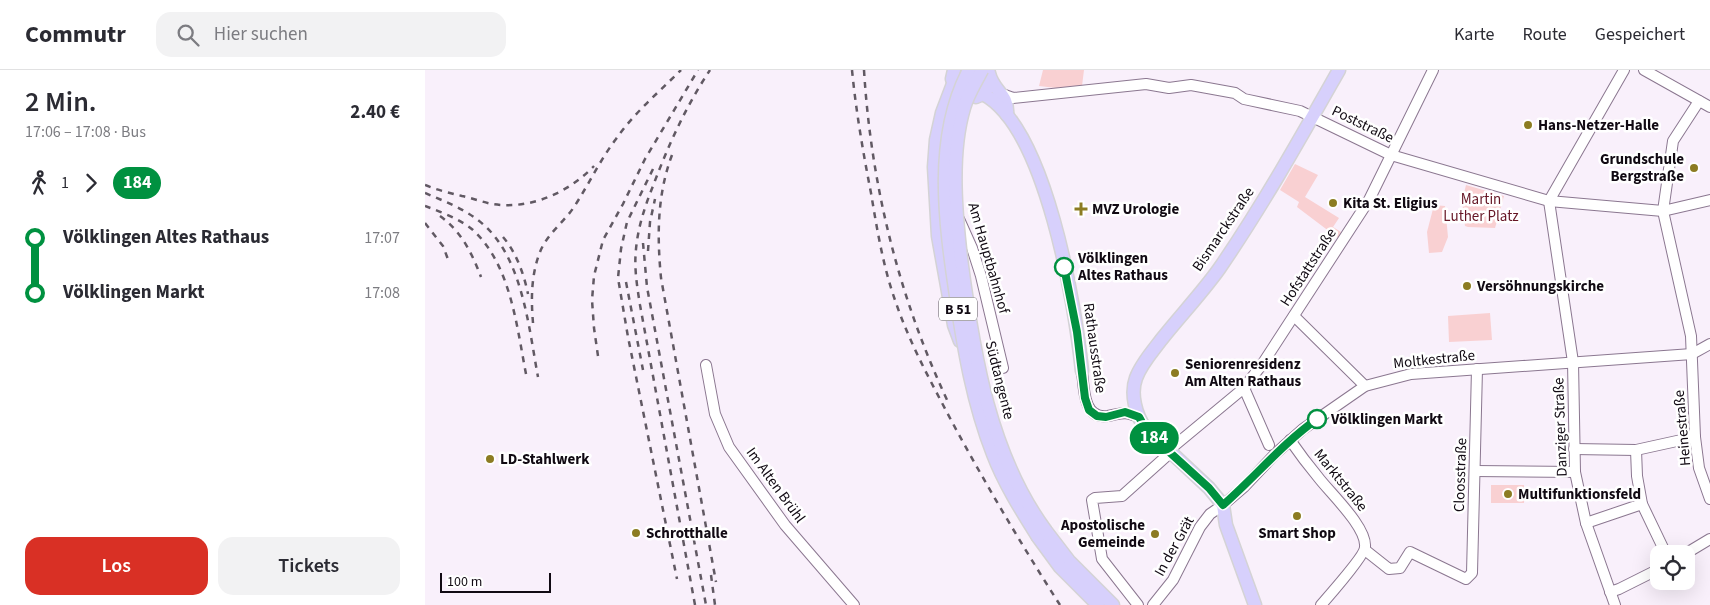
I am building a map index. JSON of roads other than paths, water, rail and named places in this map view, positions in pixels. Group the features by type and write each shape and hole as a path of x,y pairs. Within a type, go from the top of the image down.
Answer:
{"main road":[{"path":"955,70 936,140 934,167 941,259 954,325 965,355"},
{"name":"Südtangente","path":"969,70 958,93 951,116 946,166 948,238 965,355 977,407 993,454 1011,493 1042,534 1113,605"},
{"name":"Bismarckstraße","path":"1134,402 1135,379 1146,359 1217,271 1239,239 1339,70"},
{"path":"974,95 988,72"},
{"name":"Rathausstraße","path":"988,72 1002,94 1008,108 1007,115"},
{"name":"Rathausstraße","path":"951,90 960,94 994,100 1007,115 1036,165 1046,193 1071,299 1082,371"},
{"name":"Südtangente","path":"974,95 964,108 959,139 956,196 959,240 974,347 998,437 1042,534 1047,552 1098,605"},
{"path":"1125,412 1134,402 1145,428 1209,488 1223,505 1226,524 1255,605"},
{"path":"1079,587 1091,605"},
{"path":"1097,589 1118,605"}],"street":[{"name":"Hofstattstraße","path":"1138,605 1102,559 1092,500 1095,498 1123,496 1169,452 1244,388 1295,316 1369,200 1433,70"},
{"path":"1549,201 1624,70"},
{"path":"1644,70 1710,107"},
{"name":"Poststraße","path":"1002,94 1013,98 1146,84 1169,88 1191,85 1235,93 1244,99 1300,111 1391,155 1549,201 1663,211 1710,200"},
{"name":"Am Hauptbahnhof","path":"974,95 955,159 956,202 959,219 972,248 981,276 1003,368"},
{"path":"1663,211 1673,141 1699,101"},
{"name":"Danziger Straße","path":"1549,201 1573,362 1575,472 1586,523 1615,605"},
{"name":"Heinestraße","path":"1663,211 1691,336 1695,437 1699,468 1710,499"},
{"path":"1295,316 1365,386"},
{"path":"1692,354 1710,344"},
{"name":"Moltkestraße","path":"1223,505 1244,487 1290,440 1315,420 1365,386 1411,374 1692,354"},
{"name":"Im Alten Brühl","path":"706,365 715,414 729,447 785,525 853,605"},
{"name":"Cloosstraße","path":"1363,550 1389,569 1400,568 1410,552 1466,579 1472,573 1477,370"},
{"name":"Rathausstraße","path":"1082,371 1085,398 1089,410 1097,416 1106,417 1125,412"},
{"path":"1244,388 1269,445"},
{"path":"1125,412 1139,417"},
{"path":"1574,450 1636,450 1695,437"},
{"name":"Marktstraße","path":"1290,440 1317,476 1357,523 1363,550"},
{"path":"1636,450 1637,476 1643,504 1662,545"},
{"path":"1475,472 1575,472"},
{"path":"1586,523 1643,504"},
{"name":"In der Grät","path":"1153,605 1173,580 1200,526 1210,514 1223,505"},
{"path":"1695,548 1710,539"},
{"path":"1321,605 1363,550"},
{"path":"1610,592 1650,574"}],"railway":[{"path":"533,323 533,278 543,246 574,207 623,129 681,70"},
{"path":"598,356 592,300 594,276 603,240 645,159 698,70"},
{"path":"695,605 640,305 635,256 647,201 671,141 685,112 710,70"},
{"path":"852,70 860,132 878,234 887,274 901,316 920,361 964,444 1060,605"},
{"path":"864,70 873,156 890,240 915,322 948,402"},
{"path":"672,155 663,185 659,216 661,278 716,582"},
{"path":"425,185 492,204 520,204 534,202 560,191 584,176 594,166"},
{"path":"653,169 627,222 621,249 618,278 628,337 677,579"},
{"path":"425,193 471,215 485,226 498,241 508,258 522,297 538,377"},
{"path":"648,251 650,222 655,199"},
{"path":"425,206 444,213 468,226 486,245 505,280 516,320 527,379"},
{"path":"440,216 454,228 465,243 481,277"},
{"path":"425,223 443,246 449,262"},
{"path":"503,237 512,249 519,264 528,294"},
{"path":"643,243 647,287 706,605"},
{"path":"626,282 643,370"},
{"path":"711,575 715,605"}],"place":[{"name":"Hans-Netzer-Halle","path":"1528,125"},
{"name":"Grundschule Bergstraße","path":"1694,168"},
{"name":"Kita St. Eligius","path":"1333,203"},
{"name":"MVZ Urologie","path":"1081,209"},
{"name":"Völklingen Altes Rathaus","path":"1064,267"},
{"name":"Versöhnungskirche","path":"1467,286"},
{"name":"Seniorenresidenz Am Alten Rathaus","path":"1175,373"},
{"name":"Völklingen Markt","path":"1317,419"},
{"name":"LD-Stahlwerk","path":"490,459"},
{"name":"Multifunktionsfeld","path":"1508,494"},
{"name":"Smart Shop","path":"1297,516"},
{"name":"Schrotthalle","path":"636,533"},
{"name":"Apostolische Gemeinde","path":"1155,534"}],"park label":[{"name":"Martin Luther Platz","path":"1481,208"}]}
